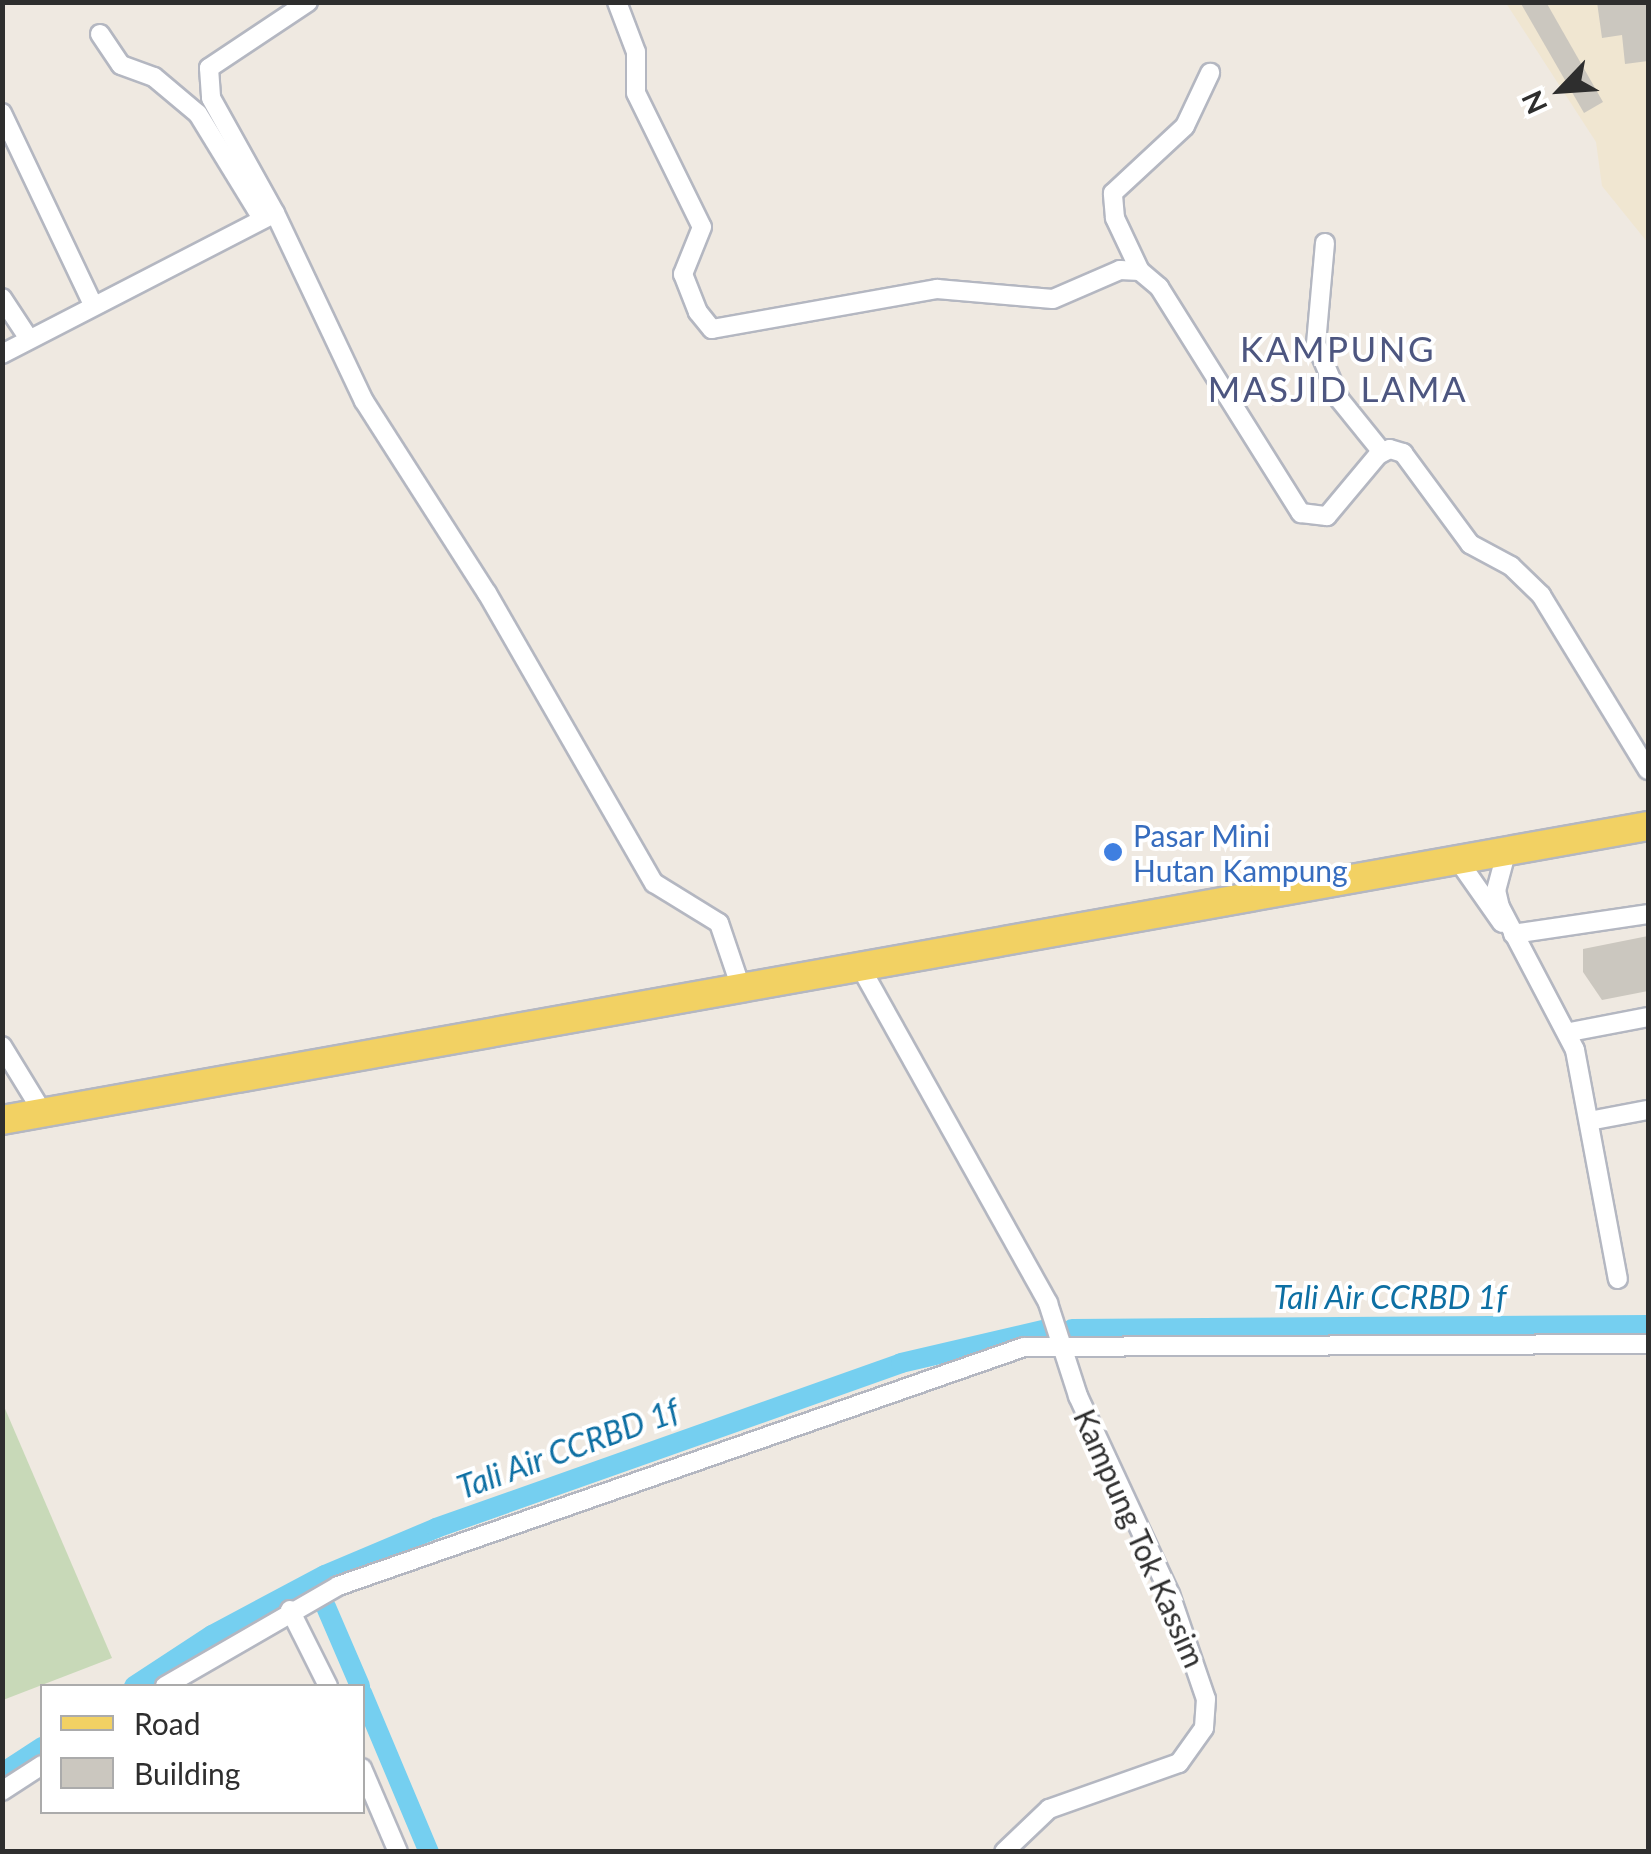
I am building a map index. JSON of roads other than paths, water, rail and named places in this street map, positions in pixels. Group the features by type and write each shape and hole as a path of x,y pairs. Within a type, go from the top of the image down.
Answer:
{"main road":[{"path":"2,1120 1505,856 1648,826"}],"street":[{"path":"308,2 218,60 205,76 211,98 364,401 510,632 595,788 660,890 719,923 742,990"},
{"path":"617,2 636,52 636,93 702,227 683,274 698,312 712,328 937,289 1053,298 1120,270 1140,270"},
{"path":"100,34 121,65 154,77 198,114 268,215"},
{"path":"1210,73 1184,126 1113,192 1115,218 1140,270 1159,287 1301,514 1326,516 1382,452 1396,450 1412,460 1470,544 1511,566 1541,595 1648,770"},
{"path":"2,113 93,305"},
{"path":"2,354 268,215"},
{"path":"1325,242 1316,344 1340,400 1382,452"},
{"path":"2,298 29,339"},
{"path":"1505,856 1496,890 1534,980 1570,1032 1618,1279"},
{"path":"1460,863 1488,910 1514,934"},
{"path":"1514,934 1648,914"},
{"name":"Kampung Tok Kassim","path":"861,968 1038,1281 1078,1396 1187,1634 1206,1699 1206,1723 1178,1763 1049,1809 1004,1852"},
{"path":"1570,1032 1648,1018"},
{"path":"2,1046 43,1112"},
{"path":"1589,1121 1648,1110"},
{"path":"168,1684 290,1610 404,1560 1024,1347 1648,1344"},
{"path":"290,1610 327,1684"},
{"path":"2,1791 40,1766"},
{"path":"365,1775 398,1852"}],"waterway":[{"name":"Tali Air CCRBD 1f","path":"1072,1329 1648,1325"},
{"name":"Tali Air CCRBD 1f","path":"137,1684 212,1635 325,1575 436,1528 901,1363 1047,1329"},
{"path":"326,1607 359,1684"},
{"path":"365,1700 429,1852"},
{"name":"Tali Air CCRBD 1f","path":"2,1773 40,1748"}],"place":[{"name":"Pasar Mini Hutan Kampung","path":"1113,852"}],"district":[{"name":"KAMPUNG MASJID LAMA","path":"1338,368"}]}
